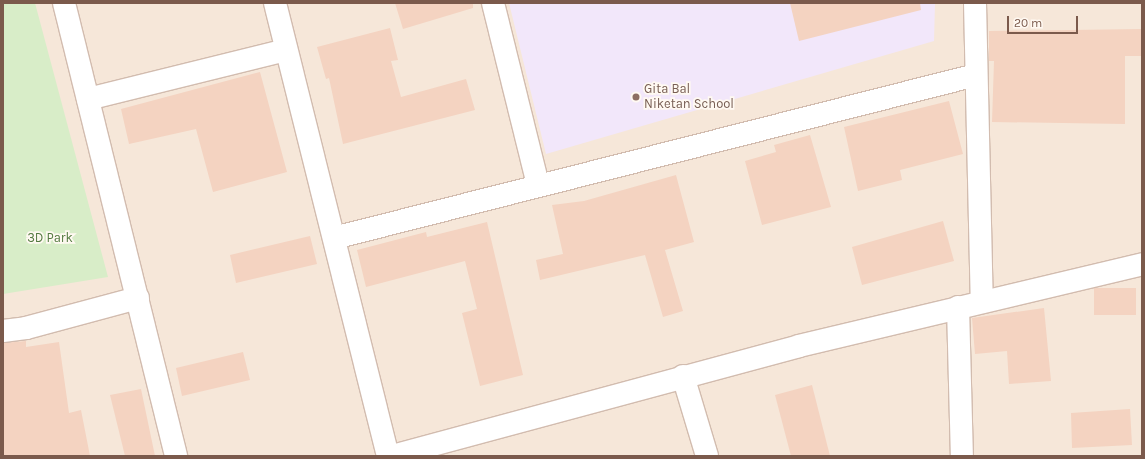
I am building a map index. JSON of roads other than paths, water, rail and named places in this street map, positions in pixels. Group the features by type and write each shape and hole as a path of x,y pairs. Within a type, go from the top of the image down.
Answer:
{"street":[{"path":"64,3 176,456"},
{"path":"275,3 388,456"},
{"path":"493,3 538,185"},
{"path":"975,3 982,302"},
{"path":"88,99 286,50"},
{"path":"334,238 976,74"},
{"path":"392,456 682,376 958,307 1142,264"},
{"path":"3,331 138,298"},
{"path":"958,307 962,456"},
{"path":"682,376 707,456"}],"place":[{"name":"Gita Bal Niketan School","path":"636,97"}],"park label":[{"name":"3D Park","path":"50,238"}]}
